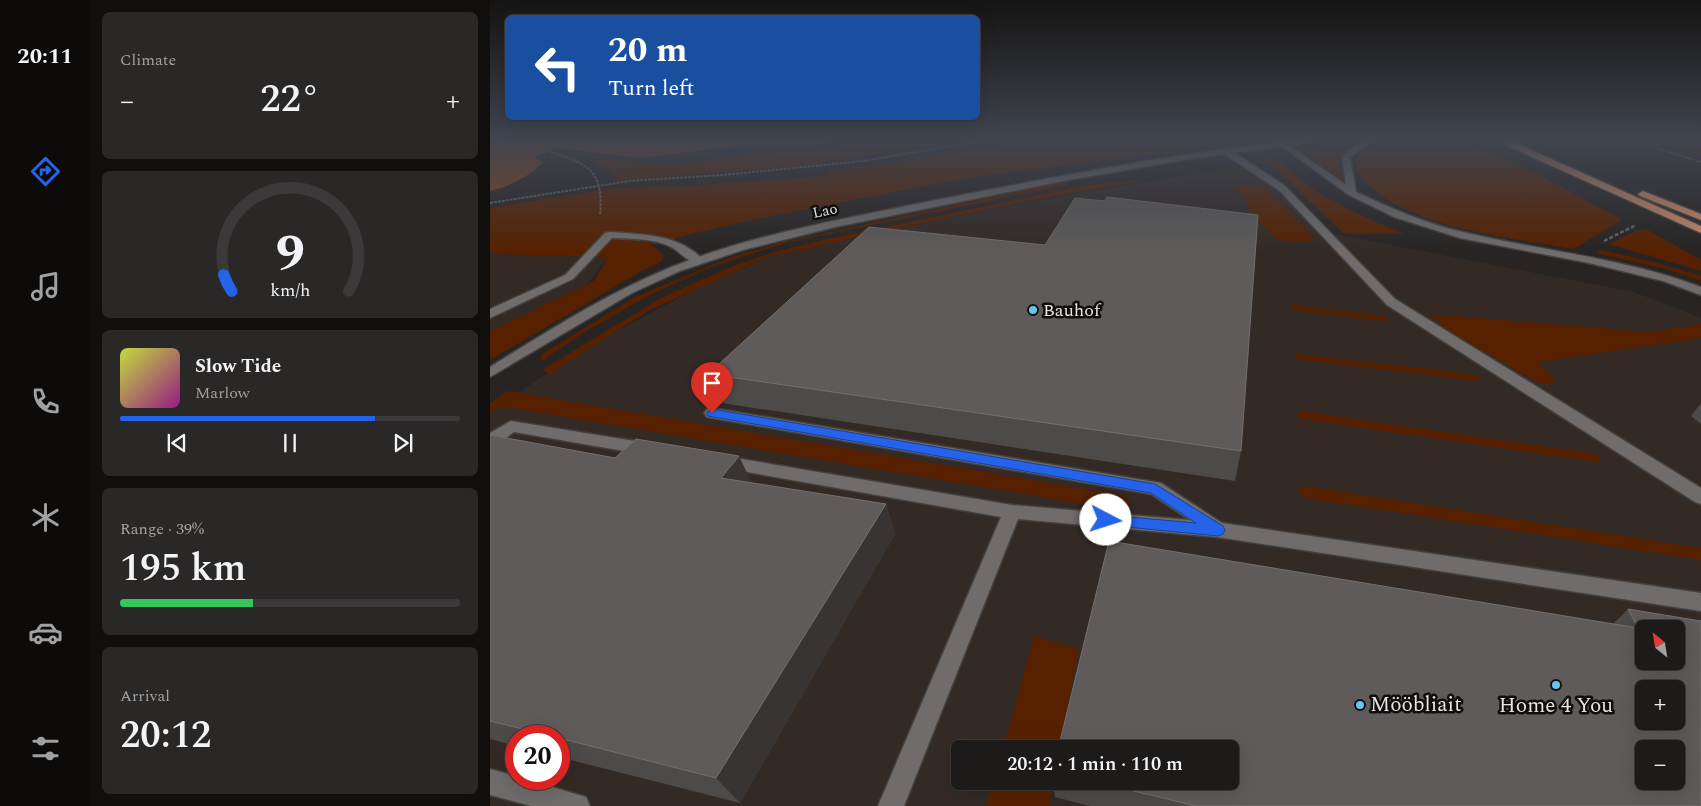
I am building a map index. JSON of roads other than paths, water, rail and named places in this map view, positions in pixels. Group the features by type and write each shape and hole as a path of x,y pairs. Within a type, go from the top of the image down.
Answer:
{"highway":[{"path":"1585,178 1701,230"},
{"path":"1600,178 1701,216"}],"street":[{"name":"Lao","path":"490,373 631,289 698,261 765,239 1067,178"},
{"path":"1266,178 1282,188 1390,302 1701,497"},
{"path":"1330,178 1352,193 1397,214 1460,235 1618,266 1667,278 1701,291"},
{"path":"1350,178 1352,193"},
{"path":"490,314 569,277 610,235 644,237 674,244 698,261"},
{"path":"712,413 1155,488 1218,530"},
{"path":"490,441 511,426 659,451"},
{"path":"708,460 1012,512 1218,530 1701,602"},
{"path":"890,806 1012,512"},
{"path":"490,782 577,806"}],"place":[{"name":"Bauhof","path":"1033,310"},
{"name":"Home 4 You","path":"1556,685"},
{"name":"Mööbliait","path":"1360,705"}]}
